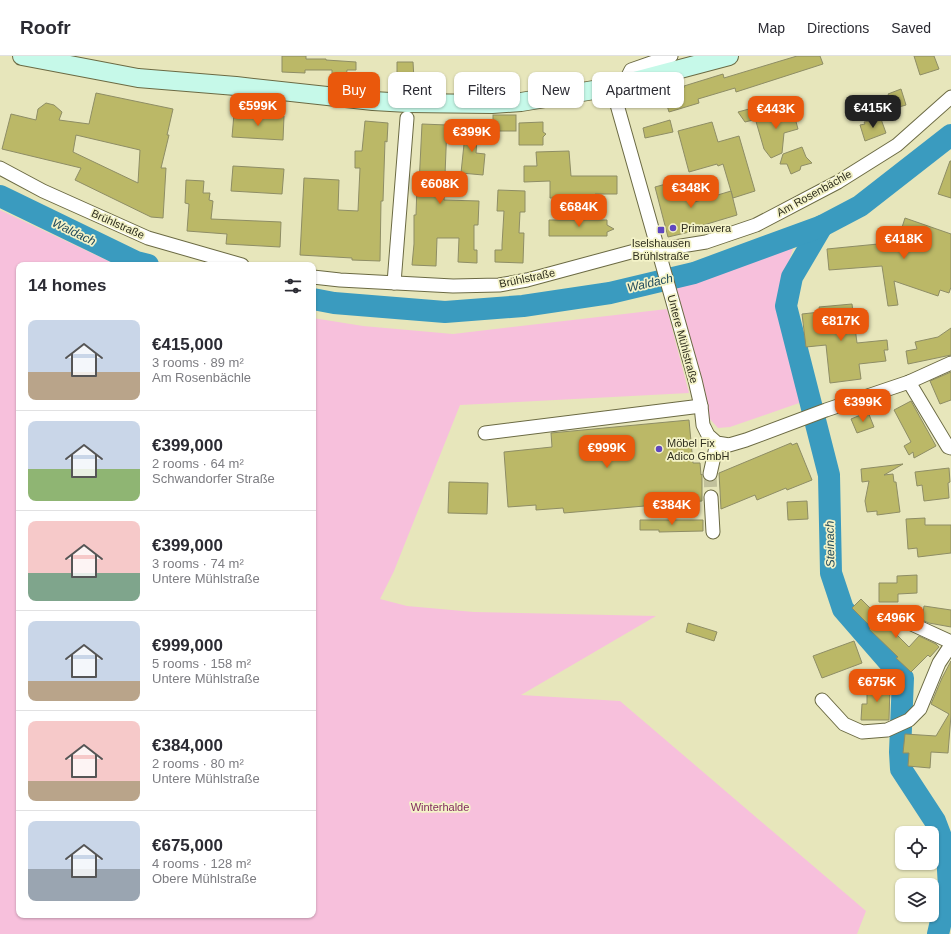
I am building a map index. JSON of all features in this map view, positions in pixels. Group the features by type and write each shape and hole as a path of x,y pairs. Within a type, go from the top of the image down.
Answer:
{"main road":[{"path":"22,56 138,78 236,86 373,101 492,104 592,90"},
{"path":"670,72 729,56"}],"street":[{"path":"629,72 631,70 671,56"},
{"name":"Am Rosenbächle","path":"658,248 706,242 756,225 838,182 897,145 951,97"},
{"name":"Untere Mühlstraße","path":"623,108 658,248 701,406 703,425 708,435 716,443"},
{"path":"394,283 407,118"},
{"name":"Brühlstraße","path":"0,168 43,191 148,238 232,262"},
{"name":"Brühlstraße","path":"316,277 453,286 499,285 527,280 642,249 658,248"},
{"path":"710,474 716,443 728,445 746,440 806,417 909,382 951,363"},
{"path":"909,382 948,447 951,448"},
{"path":"485,433 701,406"},
{"path":"711,497 713,532"},
{"path":"903,620 951,642"},
{"path":"822,700 844,724 862,732 886,730 909,720 920,709 939,663 951,645"}],"green space":[{"name":"Winterhalde","path":"0,210 111,262 16,262 16,918 316,918 316,318 363,326 453,334 667,309 689,393 460,405 394,571 380,599 407,606 474,612 656,616 521,695 620,701 866,911 857,934 0,934"},
{"path":"797,236 775,305 802,402 730,427 718,428 708,417 675,285"}],"building":[{"path":"282,56 306,56 306,59 356,62 356,70 347,70 347,72 332,72 332,70 305,70 305,73 282,72"},
{"path":"797,56 820,56 823,64 736,92 735,88 698,99 699,103 684,108 684,86 723,74 724,78"},
{"path":"914,56 934,56 939,69 920,75"},
{"path":"397,62 413,62 414,72 397,72"},
{"path":"901,89 906,105 899,107 900,110 883,116 877,100 889,96 888,94"},
{"path":"96,93 173,109 167,135 169,135 161,168 166,168 163,218 151,217 75,180 81,168 2,149 11,114 36,120 38,109 46,103 54,105 62,112 59,120 89,124","holes":["76,135 140,150 138,183 73,152"]},
{"path":"792,107 798,129 784,133 782,153 771,158 764,149 755,118"},
{"path":"668,108 682,108 669,112"},
{"path":"749,109 753,120 745,122 738,112"},
{"path":"234,114 284,116 283,140 232,137"},
{"path":"493,115 516,115 516,131 493,131"},
{"path":"881,119 886,133 865,141 860,125 865,124 864,122"},
{"path":"670,120 673,132 645,138 643,128"},
{"path":"365,121 388,123 387,142 385,141 383,201 381,201 380,261 300,255 304,178 339,180 338,210 358,211 360,168 355,168 355,151 362,151"},
{"path":"543,122 543,132 546,134 543,137 543,145 519,145 519,123"},
{"path":"712,122 718,142 739,136 755,191 733,198 723,164 718,166 717,164 689,172 678,131"},
{"path":"422,124 447,125 444,200 479,201 478,225 474,225 474,250 477,250 477,263 458,262 459,238 437,238 436,266 412,265 414,215 416,215 417,185 419,185"},
{"path":"466,125 478,126 476,153 485,154 483,175 461,173"},
{"path":"802,147 806,157 812,163 801,166 800,170 791,174 787,164 780,164 783,154"},
{"path":"569,151 571,176 617,176 617,194 595,194 595,198 550,198 550,181 524,182 524,166 537,166 536,152"},
{"path":"951,161 951,198 938,194"},
{"path":"233,166 284,169 282,194 231,191"},
{"path":"684,179 691,203 731,191 737,215 697,227 698,230 668,237 655,187"},
{"path":"186,180 204,181 203,193 210,193 209,200 213,201 211,219 281,222 280,247 226,244 227,234 187,231 189,204 185,203"},
{"path":"498,190 525,191 525,212 520,212 519,233 524,233 523,263 495,262 495,250 502,250 504,211 497,211"},
{"path":"905,218 951,234 951,287 949,293 940,290 938,296 894,281 898,305 888,306 882,266 829,270 827,249 878,244 898,240"},
{"path":"549,220 607,220 607,225 614,229 607,232 607,236 549,236"},
{"path":"852,304 857,343 887,340 888,350 884,350 886,361 859,364 861,379 830,383 826,345 806,347 802,314 820,312 819,307"},
{"path":"951,328 951,355 908,364 906,351 917,349 915,342 938,337"},
{"path":"951,372 951,400 940,404 930,381"},
{"path":"911,401 936,446 914,458 913,452 909,455 904,446 911,442 894,410"},
{"path":"868,412 874,427 857,433 851,419"},
{"path":"689,420 693,463 700,463 701,475 702,474 702,501 564,513 563,508 536,510 536,505 508,507 504,452 552,447 551,433"},
{"path":"791,443 792,445 797,443 812,480 787,490 786,488 757,500 755,495 721,509 719,473"},
{"path":"903,464 884,475 893,474 894,482 896,482 900,512 877,515 877,511 867,512 865,501 869,481 862,482 861,469"},
{"path":"949,468 949,498 924,501 922,485 917,486 915,472"},
{"path":"449,482 488,483 487,514 448,513"},
{"path":"807,501 808,519 788,520 787,502"},
{"path":"925,518 925,525 951,525 951,553 918,557 917,548 908,549 906,519"},
{"path":"640,520 703,520 703,531 659,532 659,530 640,530"},
{"path":"917,575 917,593 898,594 898,602 879,602 879,583 897,583 897,576"},
{"path":"861,599 909,647 919,636 939,647 930,657 928,655 911,672 869,629 871,627 852,608"},
{"path":"924,606 951,610 951,627 929,623 922,620"},
{"path":"688,623 717,632 714,641 686,632"},
{"path":"854,641 862,663 822,678 813,656"},
{"path":"951,661 951,715 948,753 931,752 930,768 908,766 909,753 903,753 905,734 936,736 949,714 931,704"},
{"path":"867,685 890,685 889,720 861,720 862,704 867,704"}],"waterway":[{"name":"Waldach","path":"316,300 334,303 445,312 523,306 610,293 694,273 822,226 860,206 951,135"},
{"name":"Waldach","path":"0,196 136,262"},
{"name":"Steinach","path":"822,226 792,277 786,306 829,475 831,573 843,609 903,678 900,752 901,769 935,821 947,853 949,887 938,934"}],"tunnel":[{"path":"710,474 711,497"}],"place":[{"name":"Primavera","path":"673,228"},
{"name":"Iselshausen Brühlstraße","path":"661,230"},
{"name":"Möbel Fix Adico GmbH","path":"659,449"}]}
